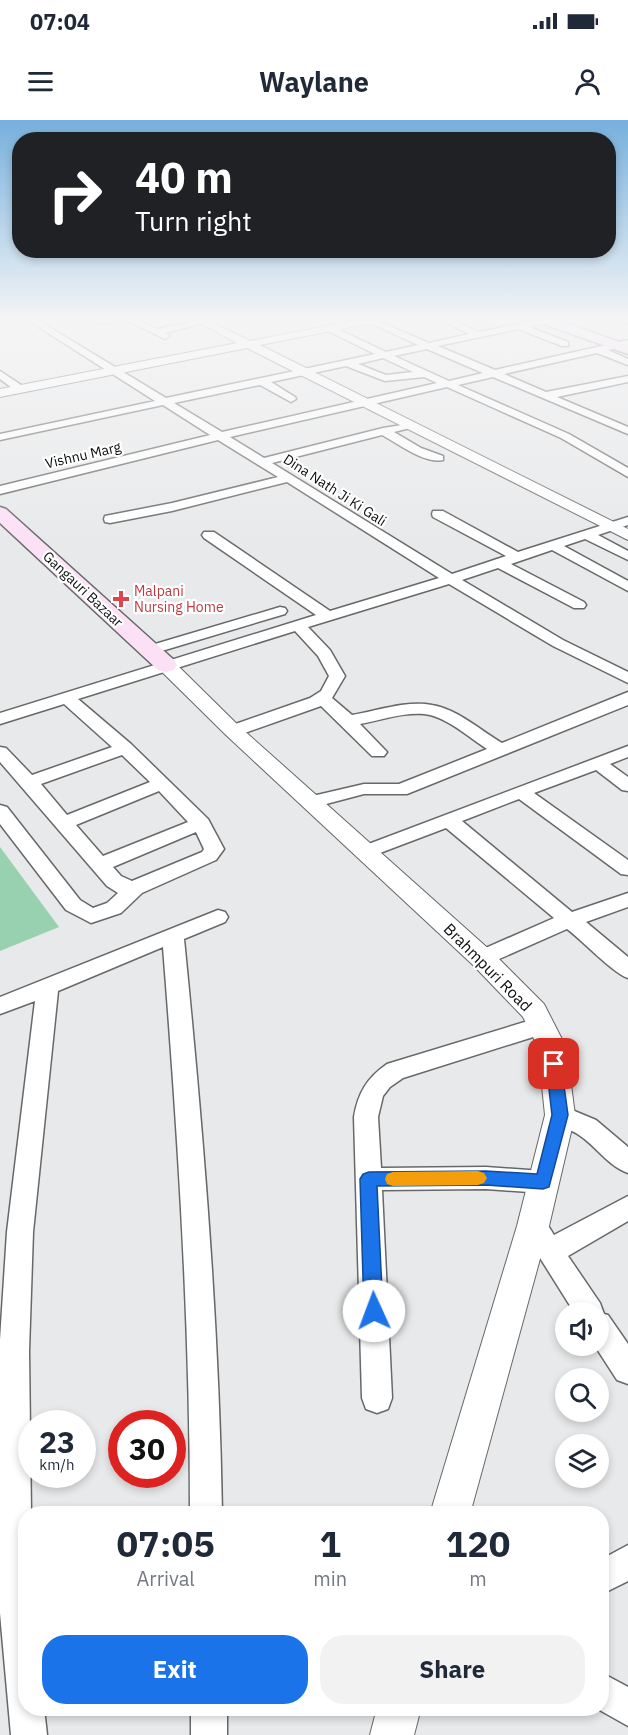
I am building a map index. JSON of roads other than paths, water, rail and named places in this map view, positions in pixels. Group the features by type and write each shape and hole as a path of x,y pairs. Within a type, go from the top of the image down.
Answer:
{"main road":[{"name":"Gangauri Bazaar","path":"0,513 158,658"}],"street":[{"name":"Dina Nath Ji Ki Gali","path":"151,394 219,436 232,448 289,478 450,579 508,611 558,643 628,678"},
{"path":"0,437 202,394"},
{"path":"283,394 291,399"},
{"path":"351,394 628,535"},
{"name":"Vishnu Marg","path":"0,490 219,436 402,394"},
{"path":"472,394 565,436 628,473"},
{"path":"540,394 628,431"},
{"path":"544,396 552,394"},
{"path":"564,404 608,394"},
{"path":"262,462 410,425"},
{"path":"383,431 417,450 439,458"},
{"path":"110,519 172,507 289,478"},
{"path":"438,514 517,557"},
{"path":"158,658 328,616 450,579 628,520"},
{"path":"585,534 628,556"},
{"path":"209,535 328,616"},
{"path":"552,545 628,587"},
{"path":"499,563 579,605"},
{"path":"0,720 67,698 158,658 280,611"},
{"path":"233,731 328,694 337,676 326,652 297,625"},
{"name":"Brahmpuri Road","path":"158,658 233,731 482,958 534,1011 552,1047 560,1115 532,1226 452,1506"},
{"path":"0,811 73,904 91,916 114,908 135,888 209,856 214,849 213,841 201,823 125,748 67,698"},
{"path":"322,698 378,752"},
{"path":"311,802 364,789 401,790 499,749 626,702"},
{"path":"347,721 409,710 429,709 444,714 499,749"},
{"path":"29,782 125,748"},
{"path":"365,852 628,751"},
{"path":"0,752 29,782 114,881 125,888 135,888"},
{"path":"598,763 628,786"},
{"path":"63,823 161,784"},
{"path":"522,793 628,869"},
{"path":"450,821 569,921 597,941 628,970"},
{"path":"101,864 201,823"},
{"path":"482,958 569,921 628,900"},
{"path":"0,1006 218,917"},
{"path":"173,935 191,1137 205,1397 206,1506"},
{"path":"18,1620 15,1590 14,1351 20,1232 48,986"},
{"path":"377,1398 366,1117 369,1096 377,1083 395,1071 541,1026"},
{"path":"560,1115 587,1127 628,1162"},
{"path":"369,1179 486,1178 543,1182"},
{"path":"550,1252 628,1207"},
{"path":"532,1226 583,1302"},
{"path":"609,1342 628,1370"},
{"path":"609,1573 628,1562"},
{"path":"609,1696 628,1708"},
{"path":"27,1716 29,1735"},
{"path":"209,1716 209,1735"}],"place":[{"name":"Malpani Nursing Home","path":"121,599"}]}
